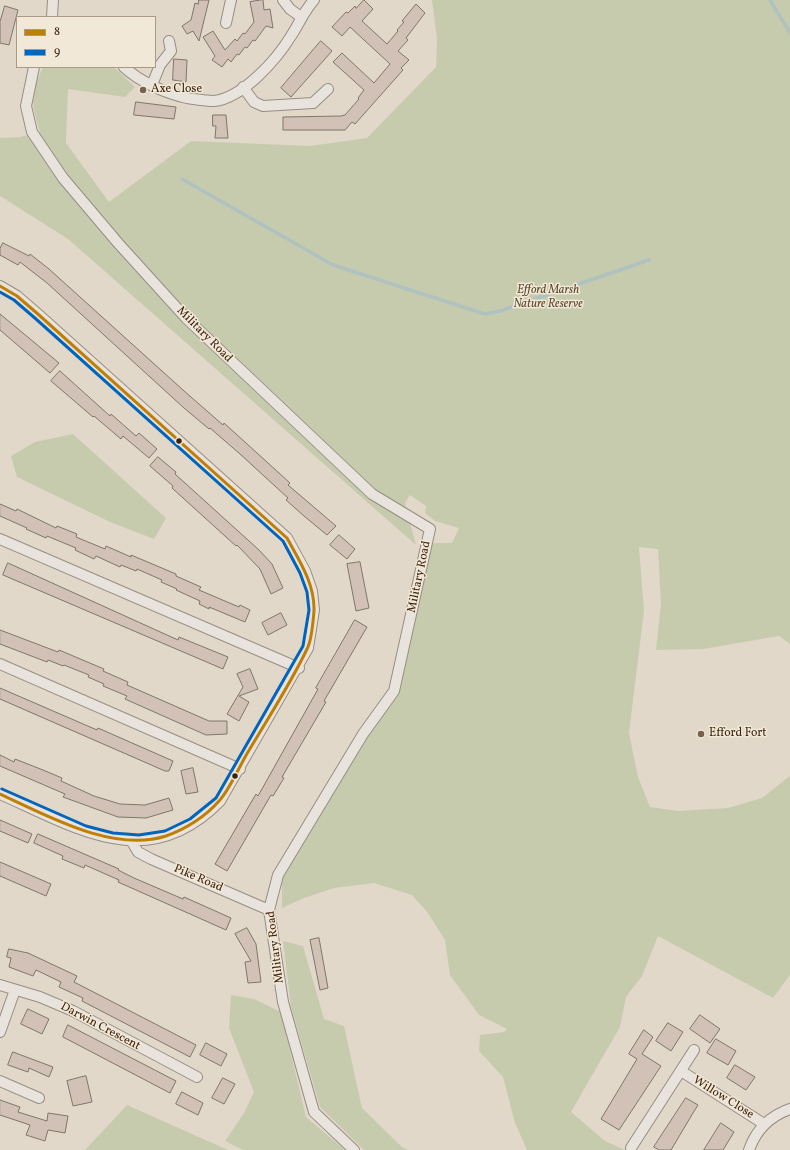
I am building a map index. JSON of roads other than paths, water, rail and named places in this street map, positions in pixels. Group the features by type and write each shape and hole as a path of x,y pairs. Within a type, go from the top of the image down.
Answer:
{"street":[{"path":"52,16 53,0"},
{"path":"226,23 231,0"},
{"path":"283,0 290,9 301,17"},
{"path":"125,68 140,79 177,96 197,100 215,101 233,94 261,74 291,36 301,17 314,0"},
{"path":"152,85 160,65 171,51 169,41"},
{"name":"Military Road","path":"34,68 26,106 32,132 63,178 118,243 186,318 372,494 430,529 394,691 363,734 278,875 269,910 283,1002 314,1112 354,1150"},
{"path":"243,87 254,102 263,106 313,103 328,89"},
{"path":"0,286 17,296 39,315 287,538 305,571 312,591 314,610 312,631 308,648 299,668 240,768 220,801 205,817 183,830 157,839 132,842 113,840 80,830 0,794"},
{"path":"0,539 299,668"},
{"path":"0,664 240,768"},
{"name":"Pike Road","path":"132,842 138,852 151,859 269,910"},
{"name":"Darwin Crescent","path":"0,985 40,997 73,1011 197,1077"},
{"path":"0,1032 15,990"},
{"name":"Willow Close","path":"631,1148 682,1071 694,1050"},
{"name":"Willow Close","path":"682,1071 764,1124"},
{"path":"0,1081 39,1098"},
{"path":"749,1150 753,1140 764,1124 781,1112 790,1109"}],"waterway":[{"path":"770,0 790,33"},
{"path":"182,179 333,265 485,314 500,311 649,260"}],"place":[{"name":"Axe Close","path":"143,90"},
{"name":"Efford Fort","path":"701,734"}],"park label":[{"name":"Efford Marsh Nature Reserve","path":"548,298"}]}
